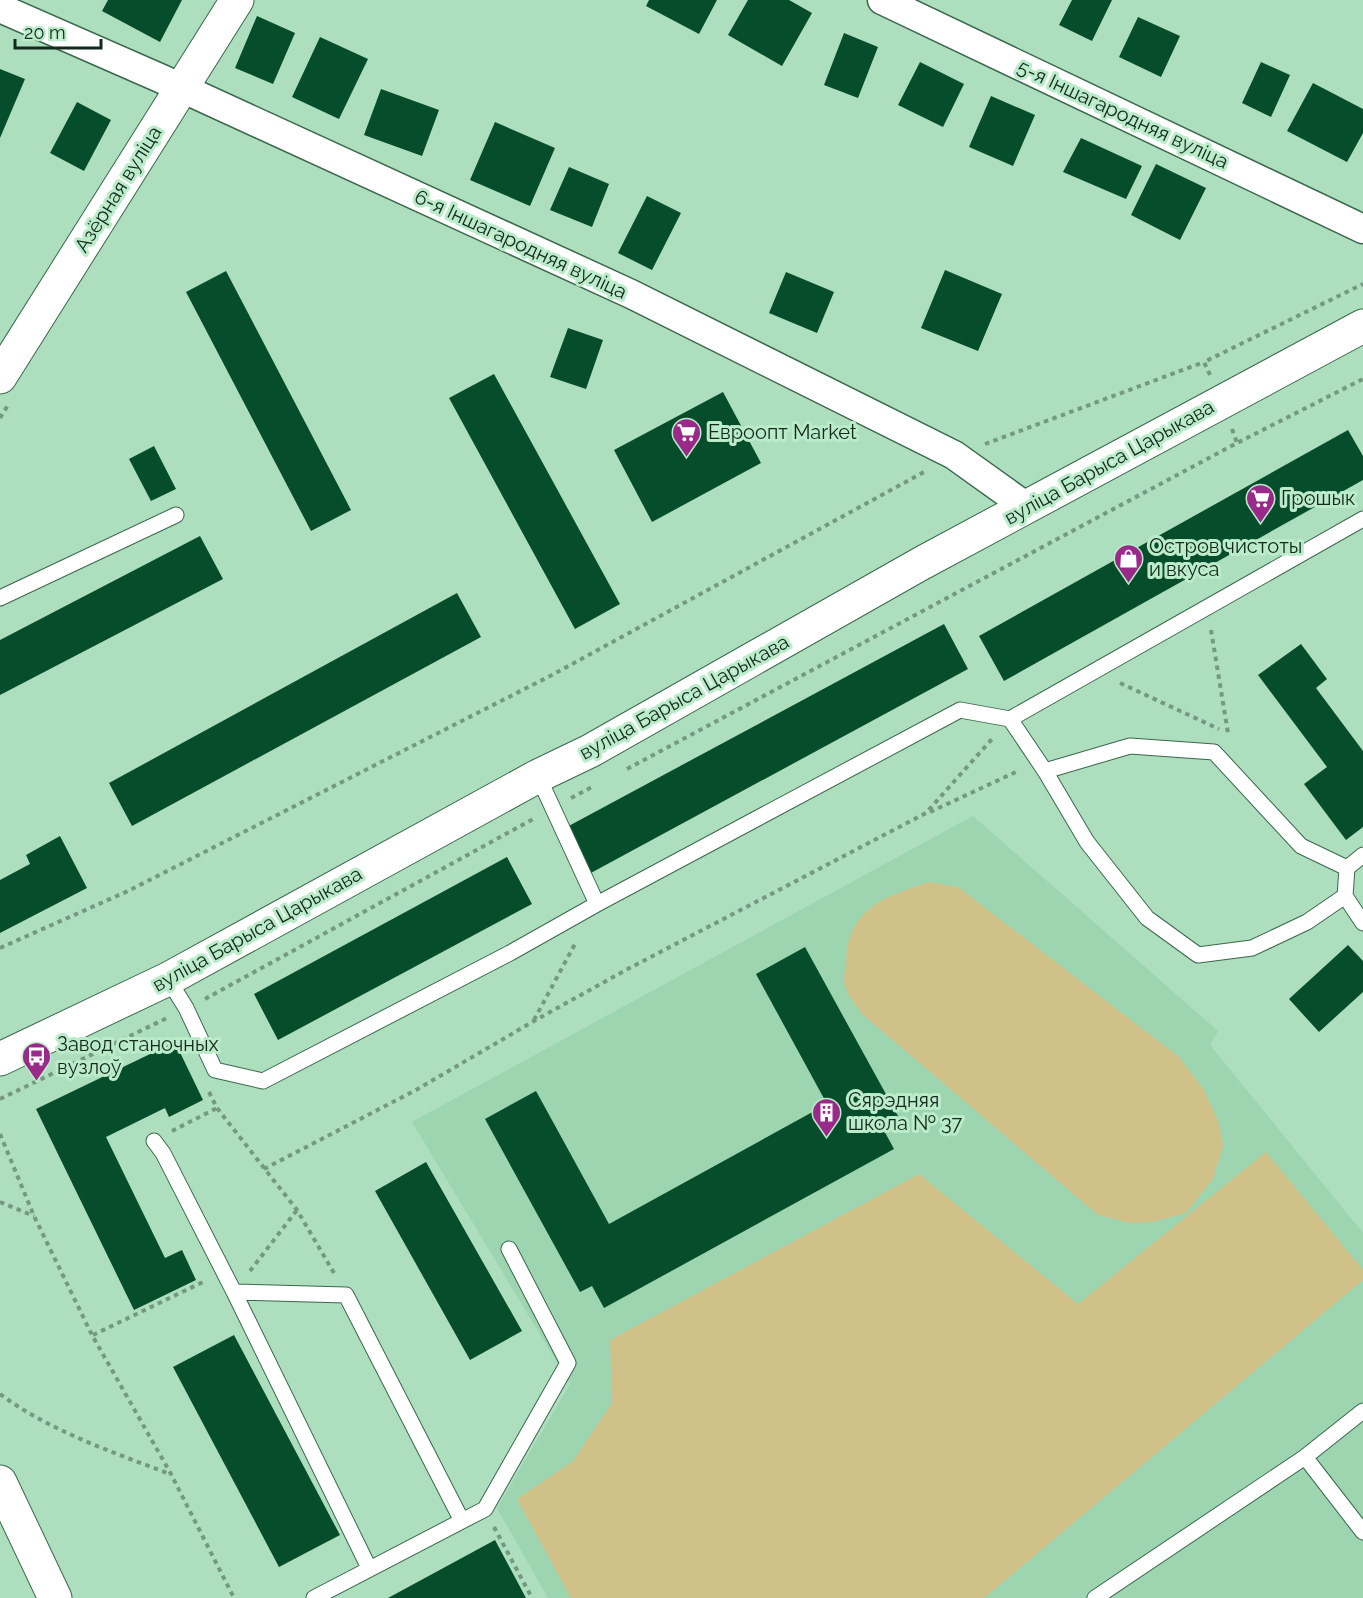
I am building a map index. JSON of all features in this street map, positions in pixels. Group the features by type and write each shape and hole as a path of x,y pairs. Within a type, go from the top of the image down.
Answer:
{"main road":[{"name":"Азёрная вуліца","path":"0,377 237,0"},
{"name":"вуліца Барыса Царыкава","path":"0,1059 168,979 538,776 590,751 922,563 1363,326"},
{"path":"0,1482 55,1598"}],"street":[{"name":"5-я Іншагародняя вуліца","path":"882,0 1363,229"},
{"name":"6-я Іншагародняя вуліца","path":"0,8 632,294 954,455 1028,507"}],"lane":[{"path":"0,598 176,515"},
{"path":"168,979 186,1008 214,1070 263,1081 510,953 960,710 1010,719 1363,519"},
{"path":"1010,719 1087,842 1148,918 1198,955 1252,948 1307,922 1345,896"},
{"path":"1042,767 1130,746 1214,752 1301,846 1347,868"},
{"path":"538,776 551,809 597,904"},
{"path":"1363,855 1347,868 1345,896 1363,923"},
{"path":"154,1141 163,1153 234,1292 369,1568"},
{"path":"314,1598 485,1509 568,1363 509,1249"},
{"path":"234,1292 346,1295 462,1521"},
{"path":"1095,1598 1305,1457 1363,1411"},
{"path":"1305,1457 1363,1532"}],"path":[{"path":"0,948 128,891 552,675 954,455 1204,362"},
{"path":"624,770 1227,448 1363,379"},
{"path":"1209,607 1214,656 1228,733 1232,742"},
{"path":"1095,671 1228,733"},
{"path":"926,813 1010,719"},
{"path":"264,1169 416,1090 624,971 926,813 1042,767"},
{"path":"0,1099 186,1008 603,781"},
{"path":"534,1021 597,904"},
{"path":"207,1088 217,1108 297,1210 346,1295"},
{"path":"154,1141 217,1108"},
{"path":"0,1134 34,1216 93,1335 171,1474 234,1598"},
{"path":"0,1202 34,1216"},
{"path":"234,1292 297,1210"},
{"path":"93,1335 211,1278"},
{"path":"0,1394 16,1406 97,1447 171,1474"},
{"path":"485,1509 532,1598"}],"shaded area":[{"path":"973,816 1218,1031 1210,1045 1363,1233 1363,1598 548,1598 497,1508 570,1384 412,1122"},
{"path":"929,882 958,887 1179,1057 1204,1090 1218,1121 1223,1146 1213,1179 1186,1213 1153,1222 1130,1223 1098,1215 862,1014 844,983 848,944 853,929 871,907 897,893"},
{"path":"1266,1152 1363,1270 1363,1280 984,1598 571,1598 517,1499 573,1461 612,1403 610,1340 919,1174 1078,1304"}],"building":[{"path":"108,0 182,0 160,42 102,11"},
{"path":"649,0 717,0 699,34 646,6"},
{"path":"748,0 789,0 812,13 782,66 728,35"},
{"path":"1072,0 1112,0 1092,41 1059,25"},
{"path":"257,16 295,33 273,84 235,68"},
{"path":"1138,17 1180,36 1161,77 1119,57"},
{"path":"844,33 878,47 858,98 824,85"},
{"path":"320,37 368,59 339,119 292,97"},
{"path":"920,62 964,84 943,127 898,105"},
{"path":"1261,62 1290,75 1271,117 1242,103"},
{"path":"0,69 25,79 0,138"},
{"path":"1313,83 1363,109 1363,133 1347,162 1287,131"},
{"path":"381,89 439,110 422,156 364,135"},
{"path":"991,96 1035,115 1013,166 969,147"},
{"path":"77,102 111,120 84,171 50,153"},
{"path":"495,122 555,148 530,206 470,180"},
{"path":"1081,138 1142,166 1126,199 1063,172"},
{"path":"1156,164 1206,188 1180,240 1131,215"},
{"path":"569,167 609,184 592,227 550,210"},
{"path":"647,196 681,213 652,270 618,253"},
{"path":"945,270 1002,294 978,351 921,328"},
{"path":"226,271 351,510 311,531 186,292"},
{"path":"786,272 834,292 817,333 769,313"},
{"path":"568,328 603,340 586,389 550,377"},
{"path":"494,374 620,604 575,629 449,398"},
{"name":"Евроопт Market","path":"723,392 761,463 652,522 614,450"},
{"path":"1348,430 1363,456 1363,480 1004,681 979,636"},
{"path":"154,446 176,489 151,501 129,459"},
{"path":"200,536 223,579 0,695 0,640"},
{"path":"457,593 481,637 132,826 109,783"},
{"path":"944,624 968,669 589,874 565,828"},
{"path":"1301,644 1327,679 1316,688 1363,751 1363,827 1346,840 1304,784 1327,767 1258,675"},
{"path":"60,836 87,888 0,933 0,880 30,864 26,855"},
{"path":"507,857 532,904 278,1040 254,994"},
{"path":"1348,945 1363,961 1363,992 1319,1032 1289,999"},
{"name":"Сярэдняя школа № 37","path":"805,947 898,1116 881,1125 894,1149 604,1308 592,1286 580,1292 485,1119 536,1091 609,1224 827,1104 756,974"},
{"path":"175,1042 203,1100 169,1117 165,1108 106,1137 165,1258 182,1250 196,1280 134,1310 36,1109"},
{"path":"426,1162 522,1331 470,1360 375,1191"},
{"path":"234,1335 340,1535 279,1567 173,1367"},
{"path":"495,1540 526,1598 388,1598"}],"place":[{"name":"Евроопт Market","path":"687,458"},
{"name":"Грошык","path":"1260,524"},
{"name":"Остров чистоты и вкуса","path":"1128,584"},
{"name":"Завод станочных вузлоў","path":"36,1082"},
{"name":"Сярэдняя школа № 37","path":"827,1138"}]}
